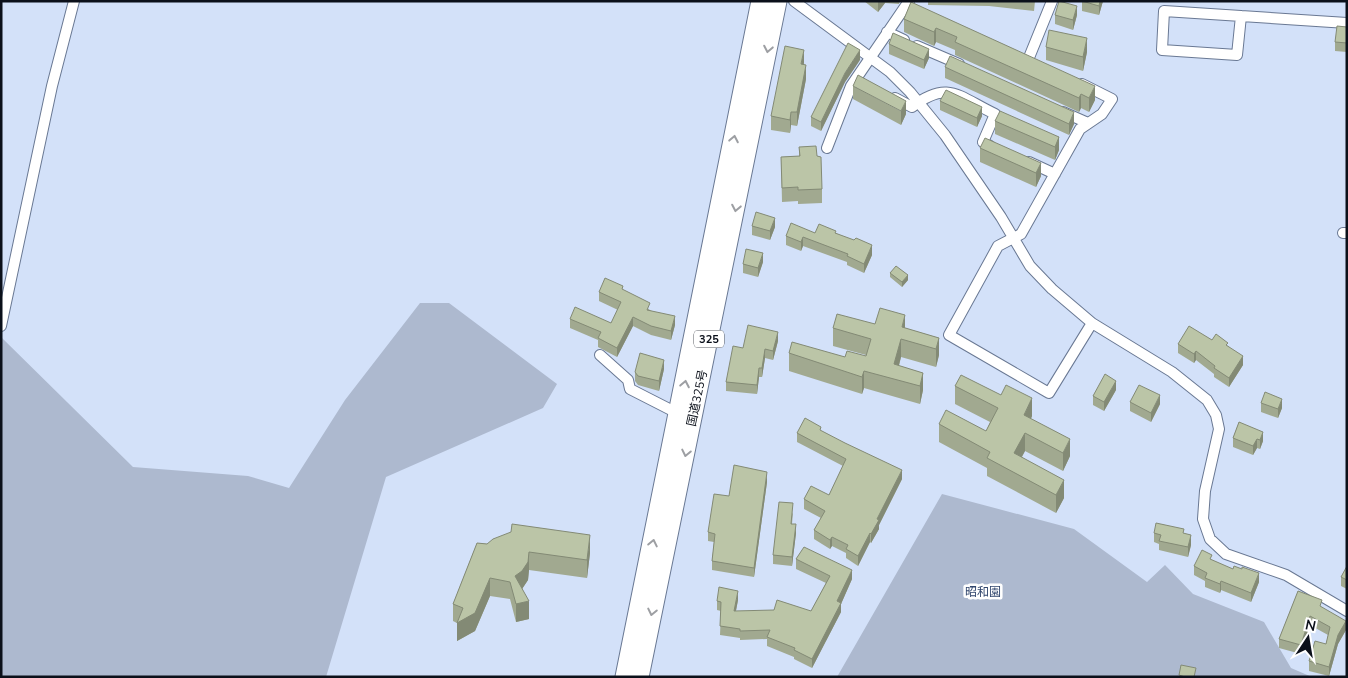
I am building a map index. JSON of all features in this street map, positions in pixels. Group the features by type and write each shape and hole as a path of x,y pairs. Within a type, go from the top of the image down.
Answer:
{"highway":[{"name":"国道325号","path":"625,677 761,1"},
{"name":"国道325号","path":"639,677 777,1"}],"street":[{"path":"1,326 52,86 74,1"},
{"path":"794,1 890,72 918,102 945,135 1030,266 1092,323 1172,372 1207,400 1216,414 1220,429 1205,491 1203,519 1210,539 1226,554 1286,576 1347,611"},
{"path":"1015,54 1032,62 1052,1"},
{"path":"828,148 843,105 859,81 870,58 887,32 911,4"},
{"path":"1241,16 1237,55 1162,50 1164,11 1241,16 1347,23"},
{"path":"887,32 966,68"},
{"path":"1072,79 1112,99 1102,114 1080,129 1066,146 1055,174 1021,234 998,246 949,335 1049,393 1092,323"},
{"path":"888,95 912,107 937,91 949,91 999,116 983,142 1001,150"},
{"path":"1053,107 1088,123"},
{"path":"1019,158 1055,174"},
{"path":"600,355 628,380 630,389 679,414"}],"green space":[{"path":"420,303 449,303 557,384 543,408 386,477 326,677 1,677 1,337 133,467 248,476 289,488 345,400"},
{"name":"昭和園","path":"942,494 1074,529 1147,582 1165,565 1193,594 1264,622 1291,668 1312,677 837,677"}],"building":[{"path":"1059,1 1077,6 1073,20 1055,15"},
{"path":"1082,1 1100,1 1099,6"},
{"path":"911,2 1095,86 1089,98 1081,94 1079,98 955,42 957,37 936,28 934,32 904,19"},
{"path":"1337,26 1347,27 1347,43 1335,42"},
{"path":"1049,30 1087,38 1083,57 1046,47"},
{"path":"893,33 929,49 924,60 889,44"},
{"path":"848,43 860,50 845,73 821,122 811,117"},
{"path":"785,46 804,50 801,64 806,65 797,112 791,112 790,120 771,116"},
{"path":"950,56 1074,112 1069,124 945,67"},
{"path":"858,75 906,101 901,111 853,86"},
{"path":"946,90 982,107 977,118 940,101"},
{"path":"1000,111 1059,137 1055,147 995,121"},
{"path":"985,138 1041,163 1036,173 980,148"},
{"path":"816,146 817,156 821,157 822,189 798,190 798,187 782,188 781,157 800,156 799,147"},
{"path":"756,212 775,218 770,231 752,226"},
{"path":"791,223 815,233 819,224 836,231 835,233 854,240 856,238 872,245 864,264 847,256 848,254 803,237 801,242 786,236"},
{"path":"746,249 763,253 758,268 743,264"},
{"path":"896,266 908,275 902,282 890,273"},
{"path":"605,278 623,286 622,289 650,303 647,310 675,316 671,331 651,326 633,317 617,348 598,338 601,332 570,319 575,307 611,323 621,302 599,292"},
{"path":"880,308 905,315 902,327 939,338 936,349 901,339 894,364 923,373 920,386 864,371 862,377 789,353 792,342 845,357 847,351 866,356 871,339 833,328 837,314 875,324"},
{"path":"748,325 778,332 773,351 765,349 762,368 759,368 757,385 726,382 733,346 743,348"},
{"path":"1189,326 1212,340 1216,334 1228,343 1226,345 1243,356 1229,378 1214,368 1215,366 1196,351 1194,354 1178,344"},
{"path":"640,353 664,360 659,381 638,376 635,372"},
{"path":"1105,374 1116,381 1104,402 1093,396"},
{"path":"961,375 1001,395 1006,385 1032,398 1024,415 1070,439 1063,453 1025,433 1014,453 1064,480 1056,495 987,458 990,452 939,424 946,410 986,431 998,408 955,386"},
{"path":"1139,385 1160,395 1151,413 1130,402"},
{"path":"1265,392 1282,399 1278,409 1261,403"},
{"path":"805,418 821,427 820,430 902,470 877,519 879,520 858,556 846,549 848,545 832,537 830,540 814,530 825,511 804,499 811,486 829,495 846,459 797,433"},
{"path":"1239,422 1263,432 1260,440 1257,439 1253,446 1233,438"},
{"path":"734,465 767,472 754,568 712,561 715,534 708,532 714,494 729,496"},
{"path":"779,502 793,503 791,524 796,524 792,557 773,555"},
{"path":"1156,523 1184,529 1183,533 1191,535 1188,547 1159,541 1161,535 1154,533"},
{"path":"512,524 590,535 587,560 529,552 528,562 522,571 515,576 529,601 516,604 510,582 490,578 475,613 457,623 463,608 453,604 477,543 487,544 493,539 511,532"},
{"path":"804,547 852,570 837,601 841,603 812,659 794,650 795,648 767,637 770,630 740,631 740,629 720,626 721,602 717,601 719,587 738,591 734,611 774,610 777,600 811,611 830,576 796,559"},
{"path":"1202,550 1212,555 1210,559 1233,569 1234,566 1242,569 1242,567 1259,573 1251,593 1221,581 1220,584 1205,578 1207,573 1194,566"},
{"path":"1347,566 1347,580 1341,577"},
{"path":"1298,591 1322,600 1320,606 1346,621 1338,635 1329,667 1309,661 1315,641 1326,644 1330,627 1310,616 1301,645 1279,639"},
{"path":"1181,665 1196,668 1194,677 1179,675"}]}
